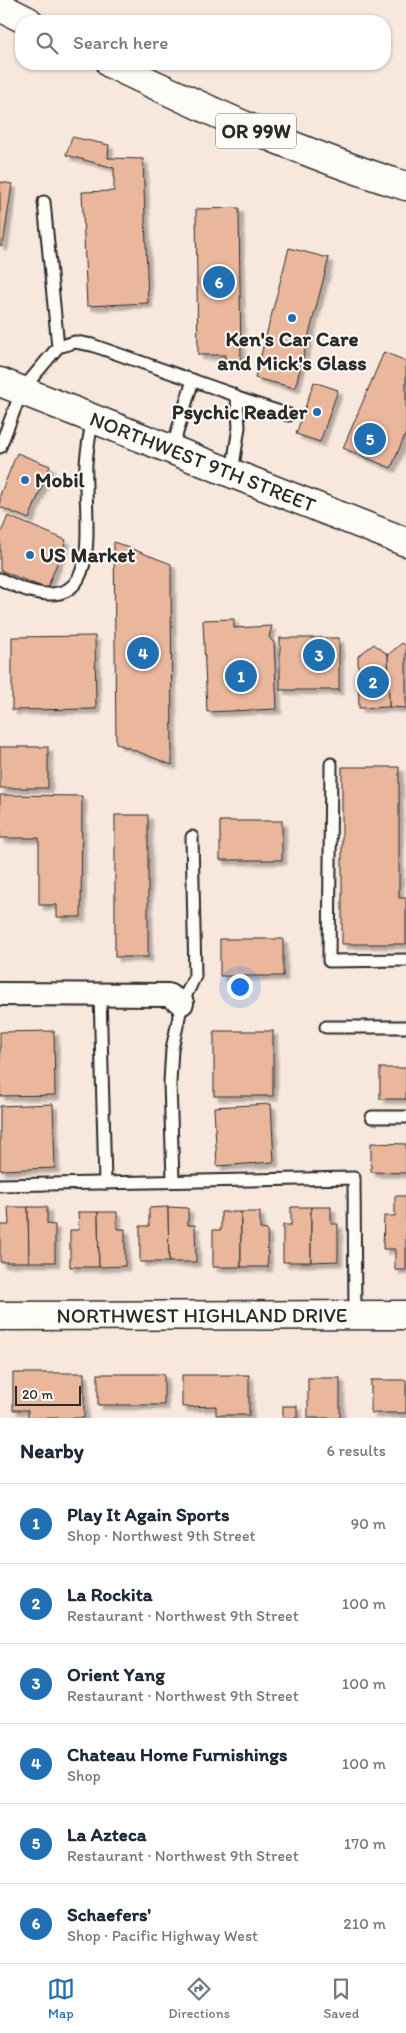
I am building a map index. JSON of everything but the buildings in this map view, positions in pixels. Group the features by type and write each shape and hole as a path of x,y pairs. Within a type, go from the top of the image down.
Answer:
{"main road":[{"path":"0,7 16,15"},
{"name":"OR 99W","path":"123,70 272,138 406,186"},
{"name":"NORTHWEST 9TH STREET","path":"11,386 406,542"},
{"name":"NORTHWEST HIGHLAND DRIVE","path":"0,1316 406,1316"}],"street":[{"path":"0,994 100,993 168,995 182,1003"}],"lane":[{"path":"44,202 58,347"},
{"path":"0,447 11,386 58,347 75,342 92,345 232,394 236,398 289,415"},
{"path":"172,450 193,380"},
{"path":"232,473 239,427 236,398"},
{"path":"0,579 36,592 52,593 70,588 78,582 85,566 89,532 86,465 93,418"},
{"path":"330,764 329,960 406,960"},
{"path":"173,1181 170,1082 172,1049 182,1003 195,976 192,837"},
{"path":"100,993 105,1183"},
{"path":"326,1027 406,1027"},
{"path":"372,1117 406,1117"},
{"path":"0,1185 354,1178 355,1315"}],"place":[{"name":"Schaefers'","path":"219,282"},
{"name":"Ken's Car Care and Mick's Glass","path":"292,318"},
{"name":"Psychic Reader","path":"317,412"},
{"name":"La Azteca","path":"370,439"},
{"name":"Mobil","path":"25,480"},
{"name":"US Market","path":"30,555"},
{"name":"Chateau Home Furnishings","path":"143,653"},
{"name":"Orient Yang","path":"319,655"},
{"name":"Play It Again Sports","path":"241,676"},
{"name":"La Rockita","path":"373,682"}]}
